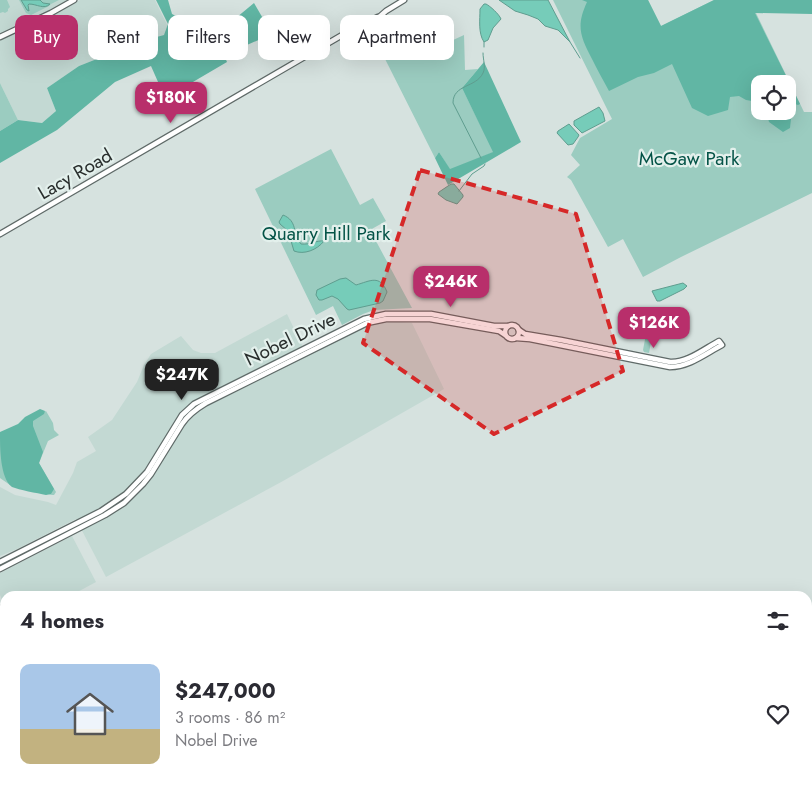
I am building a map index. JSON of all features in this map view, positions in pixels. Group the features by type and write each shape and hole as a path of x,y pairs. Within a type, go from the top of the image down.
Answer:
{"street":[{"path":"0,37 74,0"},
{"path":"381,15 404,0"},
{"name":"Lacy Road","path":"0,234 340,36"},
{"name":"Nobel Drive","path":"0,562 102,511 126,494 146,472 182,415 194,404 364,319 386,314 431,314 494,326 515,326 525,334 544,336 674,362 686,359 719,341 722,345 689,363 681,366 670,366 530,339 509,339 498,331 430,319 386,319 367,323 200,407 186,418 152,474 124,503 105,515 0,569"},
{"path":"505,336 508,326"},
{"path":"516,339 519,335 519,329"}],"highlighted area":[{"path":"420,170 576,214 623,371 494,434 363,343"}],"shaded area":[{"path":"0,0 68,0 40,15 15,15 15,27 0,34"},
{"path":"21,0 40,0 43,3 50,4 43,7 29,4 29,11"},
{"path":"80,0 155,0 168,27 168,34 158,36 158,15 88,15 88,60 94,60 79,66 47,88 56,111 42,123 18,120 0,83 0,40 15,33 15,60 78,60 78,15 54,15"},
{"path":"156,0 168,0 174,15 168,15 168,24"},
{"path":"499,0 548,0 570,42 558,30 545,26 538,19 515,11"},
{"path":"582,0 648,0 661,26 714,0 812,0 812,14 755,13 786,75 751,75 751,101 739,96 730,97 728,110 708,116 692,108 672,64 609,91 582,37 581,18 587,2"},
{"path":"254,3 261,15 258,15 258,40 248,44 248,15 240,15"},
{"path":"484,4 492,8 501,19 493,28 488,40 484,42 481,35 480,9"},
{"path":"168,24 168,60 226,60 227,62 152,106 148,98 162,91 151,66 115,82 57,130 0,163 0,131 18,120 42,123 56,111 47,88 79,66 94,60 158,60 158,37 164,35"},
{"path":"484,62 521,142 448,185 435,158 439,152 450,169 493,152 462,88"},
{"path":"796,96 800,104 796,104"},
{"path":"599,107 605,121 582,133 574,125 574,121"},
{"path":"768,120 791,120 790,128 783,132"},
{"path":"569,124 579,135 573,144 568,145 557,133"},
{"path":"451,184 454,184 463,195 457,204 446,200 438,194"},
{"path":"283,215 293,224 301,244 324,241 310,251 294,251 288,231 279,222"},
{"path":"346,278 356,285 374,280 378,281 387,292 383,301 349,310 332,296 319,300 316,295 317,290"},
{"path":"683,283 687,286 684,289 660,301 657,301 652,291"},
{"path":"287,314 306,356 376,323 387,321 412,323 444,389 283,481 106,577 76,519 0,556 0,487 15,495 56,505 77,462 96,451 88,437 112,420 137,382 151,354 181,336 193,350 201,353 215,353"},
{"path":"40,409 45,411 44,414 33,421 33,426 43,452 39,463 54,489 51,494 46,495 12,487 5,477 1,454 0,432 18,424 25,417"},
{"path":"72,536 96,582 79,591 0,591 0,573"}],"green space":[{"path":"0,0 7,0 10,7 5,13 0,13"},
{"path":"19,0 21,0 27,10 29,4 41,7 43,3 40,0 59,0 31,15 26,13"},
{"name":"McGaw Park","path":"553,0 648,0 661,26 714,0 756,13 786,75 751,75 751,120 796,120 796,96 804,112 812,112 812,193 643,277 623,239 608,247 571,180 567,177 580,165 571,155 580,138 612,119"},
{"path":"464,35 465,70 478,69 462,88 494,152 450,170 439,152 435,158 386,60 454,60 454,40"},
{"path":"0,83 18,120 0,131"},
{"name":"Quarry Hill Park","path":"331,149 360,205 373,198 386,221 370,230 412,308 374,310 342,325 333,306 316,315 255,189"},
{"path":"653,331 649,353 644,352 646,334"},
{"path":"46,411 53,423 54,430 59,435 48,441 39,463 56,492 54,495 10,485 0,478 0,436"}],"waterway":[{"path":"484,42 484,47"},
{"path":"570,42 580,58"},
{"path":"481,158 453,103 457,92 480,78 484,71 483,53"},
{"path":"459,191 472,174 485,164"}]}
